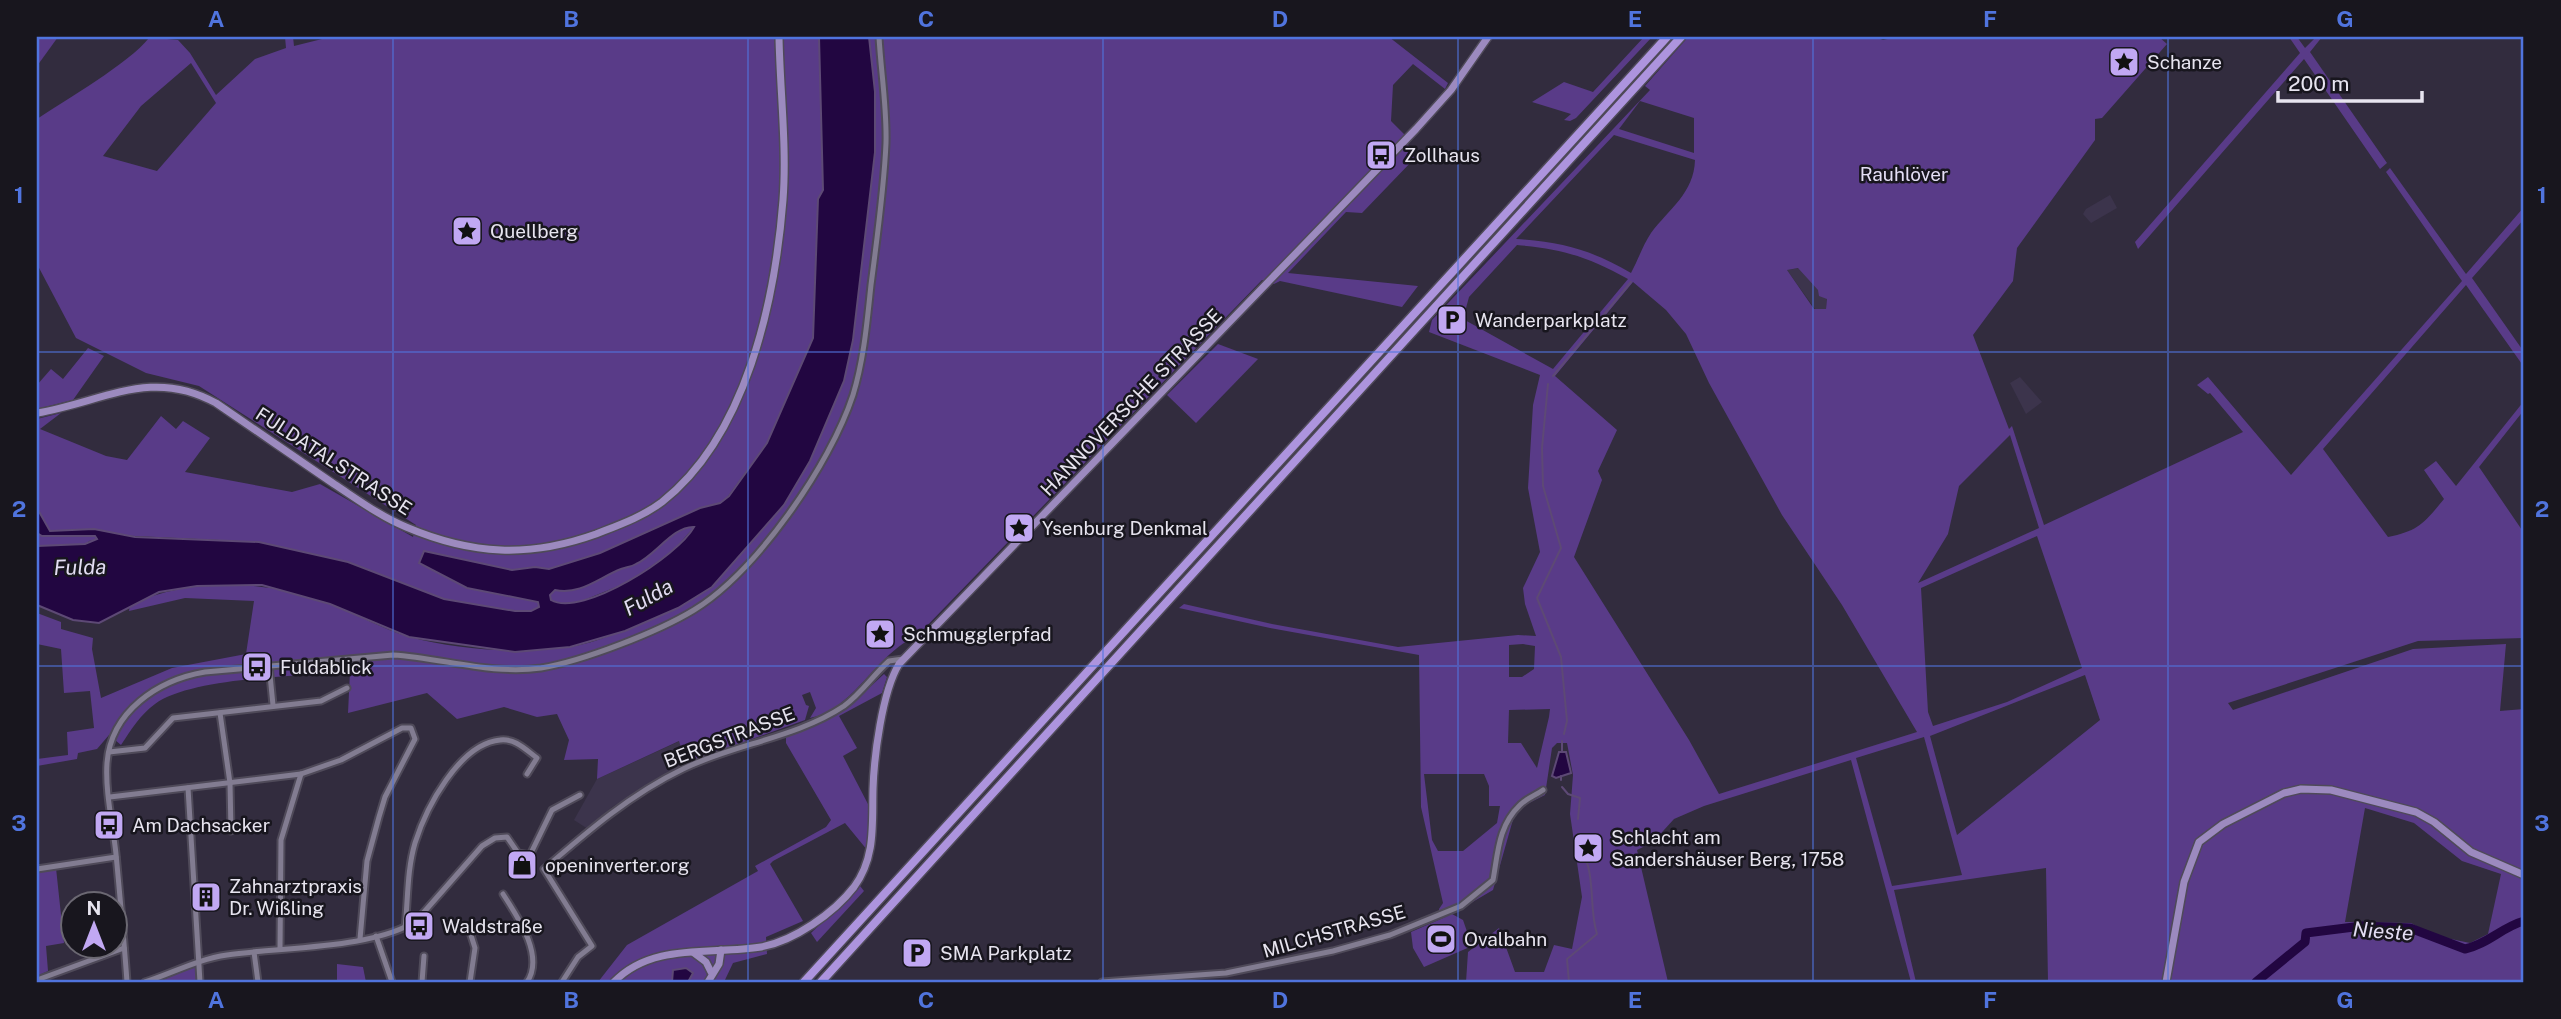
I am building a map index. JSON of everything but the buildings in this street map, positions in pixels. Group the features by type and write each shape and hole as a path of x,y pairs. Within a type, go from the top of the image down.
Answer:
{"highway":[{"path":"804,982 1667,37"},
{"path":"821,982 1681,37"}],"main road":[{"name":"FULDATALSTRASSE","path":"37,413 140,387 165,385 188,390 216,403 399,524 484,549 518,552 556,548 644,514 690,476 720,433 743,387 751,363 776,258 783,200 779,37"},
{"name":"HANNOVERSCHE STRASSE","path":"614,982 645,962 687,952 761,947 788,938 840,902 860,878 872,842 874,774 889,688 903,659 1416,129 1451,90 1488,37"},
{"path":"2166,982 2185,883 2199,842 2223,824 2284,793 2301,789 2331,790 2416,812 2434,822 2471,852 2524,875"},
{"path":"710,977 719,964 718,950"},
{"path":"687,952 701,957 710,977"}],"street":[{"path":"119,890 110,797 109,752 128,712 165,683 205,671 393,655 420,657 468,667 539,668 604,649 694,610 744,569 785,517 818,468 844,416 863,356 886,139 878,37"},
{"name":"BERGSTRASSE","path":"562,982 579,957 592,946 544,869 615,808 694,764 830,714 858,695 890,661 903,659"},
{"path":"269,666 273,705"},
{"path":"109,752 150,745 168,720 321,701 346,688"},
{"path":"220,713 230,783 231,831"},
{"path":"110,797 301,774 341,760 408,727 415,732 415,739 385,797 367,861 360,939"},
{"path":"405,929 410,867 415,842 434,802 458,764 469,753 500,740 519,744 537,758 527,774"},
{"path":"280,949 281,840 301,774"},
{"path":"188,788 200,982"},
{"name":"MILCHSTRASSE","path":"1102,982 1263,968 1390,935 1461,906 1493,880 1495,853 1505,825 1518,807 1543,790"},
{"path":"145,982 200,961 360,939 405,929 417,920 487,842 507,837 519,853 530,855 535,852 544,821 552,810 580,795"},
{"path":"37,869 116,857"},
{"path":"503,894 527,939 533,963 527,982"},
{"path":"469,929 475,948 470,982"},
{"path":"376,936 392,982"},
{"path":"254,952 258,982"},
{"path":"422,982 424,956"},
{"path":"37,980 91,960"},
{"path":"125,960 127,982"}],"shaded area":[{"path":"2110,195 2117,208 2091,223 2083,214 2086,209"},
{"path":"1800,268 1827,299 1826,309 1815,309 1787,270"},
{"path":"2020,377 2042,402 2026,414 2010,383"},
{"path":"680,741 686,763 612,807 588,829 574,820 597,779"}],"green space":[{"path":"37,37 58,37 37,66"},
{"path":"145,37 178,40 190,53 216,95 255,59 286,48 285,37 293,37 294,46 330,37 819,37 823,191 818,199 813,338 767,443 720,507 694,527 672,552 626,583 584,600 531,611 515,611 444,599 348,562 259,542 114,535 89,541 85,546 37,548 37,419 61,413 40,429 106,456 127,460 161,416 176,429 183,421 210,438 185,472 292,492 320,484 413,537 416,525 199,386 146,373 76,338 37,264 37,119 112,70 149,38","holes":["191,63 216,103 157,171 103,156 141,106"]},
{"path":"869,37 1389,37 1448,83 1445,89 1413,64 1393,85 1391,121 1404,134 1414,159 1362,213 1346,212 1288,273 1418,286 1402,307 1280,281 1274,284 1262,280 917,636 889,655 840,704 826,713 810,718 816,708 810,692 802,695 809,706 805,720 686,763 679,741 597,779 598,759 564,760 569,740 557,714 537,717 504,707 457,719 427,693 348,713 350,672 248,679 194,688 155,704 140,718 121,745 109,735 97,749 78,753 77,759 37,766 37,759 68,755 67,732 94,728 90,691 64,693 61,649 37,644 37,613 61,622 61,629 93,638 92,649 101,698 172,668 246,654 254,601 185,598 129,611 130,605 179,589 230,585 281,590 331,604 400,634 468,648 509,650 569,647 625,631 853,340 875,152 875,92"},
{"path":"1644,37 1652,37 1576,118 1564,120 1571,114 1532,102 1564,82 1593,92"},
{"name":"Rauhlöver","path":"1688,37 1875,37 1883,40 1896,37 2159,37 2167,44 2102,118 2095,119 2095,140 2017,248 2013,281 1973,335 2009,429 2012,426 2044,525 2243,432 2210,393 2197,385 2208,377 2291,475 2462,281 2386,172 2390,168 2466,274 2524,207 2524,219 2472,278 2524,352 2524,367 2466,285 2323,449 2388,537 2399,535 2420,524 2444,499 2424,470 2436,461 2456,486 2524,401 2524,410 2479,467 2524,533 2524,638 2418,641 2228,703 2233,710 2413,649 2506,644 2500,711 2524,709 2524,982 2048,982 2046,868 1894,890 1916,982 1911,982 1851,760 1704,806 1674,819 1653,842 1637,850 1668,982 1466,982 1468,952 1499,928 1515,972 1544,972 1554,945 1572,949 1582,897 1570,814 1573,775 1567,743 1557,743 1552,748 1545,795 1523,806 1514,816 1493,890 1452,914 1463,920 1472,946 1424,967 1413,948 1411,932 1450,915 1440,919 1439,909 1443,903 1421,807 1419,655 1270,628 1179,608 1184,604 1272,624 1398,647 1518,635 1536,636 1525,604 1523,588 1540,552 1528,488 1533,405 1540,375 1429,332 1432,320 1650,90 1645,86","holes":["1640,101 1694,118 1694,153 1619,129","1614,135 1695,160 1694,172 1685,191 1645,242 1631,273 1603,258 1548,242 1516,239","1517,245 1575,255 1628,279 1553,369 1463,319 1469,297","1798,268 1818,290 1819,296 1827,299 1826,309 1814,309 1787,270","1633,282 1666,310 1686,334 1709,383 1782,515 1842,605 1917,732 1719,794 1689,740 1574,557 1602,480 1598,471 1617,430 1555,376","2010,435 2039,528 1918,583 1948,534 1959,486","2037,536 2082,668 2007,702 1933,726 1928,712 1921,588","1509,645 1535,646 1534,669 1522,677 1509,677","2085,675 2100,720 1957,835 1930,736","1550,709 1537,768 1521,743 1508,743 1509,710","1924,737 1962,875 1892,886 1856,758","1424,774 1484,774 1489,786 1489,806 1500,806 1497,823 1463,851 1438,851 1432,840","2365,808 2414,823 2462,861 2501,874 2488,934 2470,943 2432,935 2411,923 2345,922"]},
{"path":"2289,37 2297,37 2305,48 2316,37 2322,37 2310,52 2387,163 2380,169 2304,59 2138,249 2135,242 2300,53"},
{"path":"1218,344 1258,359 1196,423 1167,395"},
{"path":"88,348 104,356 73,400 37,409 37,385 51,369 63,379"},
{"path":"884,674 887,677 882,693 839,716 857,748 843,756 869,806 868,851 845,823 770,864 803,921 766,937 767,954 733,963 724,982 598,982 627,945 758,871 755,866 826,827 831,820 786,743 786,737 857,699"},
{"path":"56,868 60,944 46,946 48,971 37,976 37,871"},
{"path":"860,886 864,891 817,942 811,933"},
{"path":"337,964 363,967 366,982 337,982"},
{"path":"196,966 198,982 160,982 160,981"}],"water":[{"name":"Fulda","path":"819,37 869,37 875,92 875,152 853,340 844,381 810,461 784,505 712,587 678,608 625,631 570,647 515,652 409,637 330,604 262,585 197,586 159,592 99,623 73,620 37,605 37,546 85,544 97,539 95,536 42,536 37,533 37,508 50,531 94,529 135,537 259,542 348,562 444,599 515,611 531,611 539,607 538,602 467,588 419,563 424,551 512,570 535,567 549,569 600,553 700,508 720,503 729,496 767,443 813,338 818,199 823,190","holes":["694,527 685,539 650,568 606,592 565,603 551,600 550,595 555,590 581,588 634,565 671,536"]},
{"path":"1559,752 1566,752 1571,773 1556,778 1552,776"},
{"path":"686,968 693,973 688,982 672,982 673,970"}],"waterway":[{"path":"1553,376 1631,282"},
{"path":"1548,384 1542,448 1543,486 1561,548 1537,598 1561,657 1567,721 1564,734"},
{"path":"1562,741 1562,752"},
{"path":"1562,787 1568,794 1580,798 1578,819"},
{"path":"1569,982 1567,959 1597,934 1590,874 1578,834"},
{"name":"Nieste","path":"2256,982 2305,942 2306,933 2362,926 2410,928 2465,949 2524,921"}],"place":[{"name":"Schanze","path":"2124,62"},
{"name":"Zollhaus","path":"1381,155"},
{"name":"Quellberg","path":"467,231"},
{"name":"Wanderparkplatz","path":"1452,320"},
{"name":"Ysenburg Denkmal","path":"1019,528"},
{"name":"Schmugglerpfad","path":"880,634"},
{"name":"Fuldablick","path":"257,667"},
{"name":"Am Dachsacker","path":"109,825"},
{"name":"Schlacht am Sandershäuser Berg, 1758","path":"1588,848"},
{"name":"openinverter.org","path":"522,865"},
{"name":"Zahnarztpraxis Dr. Wißling","path":"206,897"},
{"name":"Waldstraße","path":"419,926"},
{"name":"Ovalbahn","path":"1441,939"},
{"name":"SMA Parkplatz","path":"917,953"}]}
